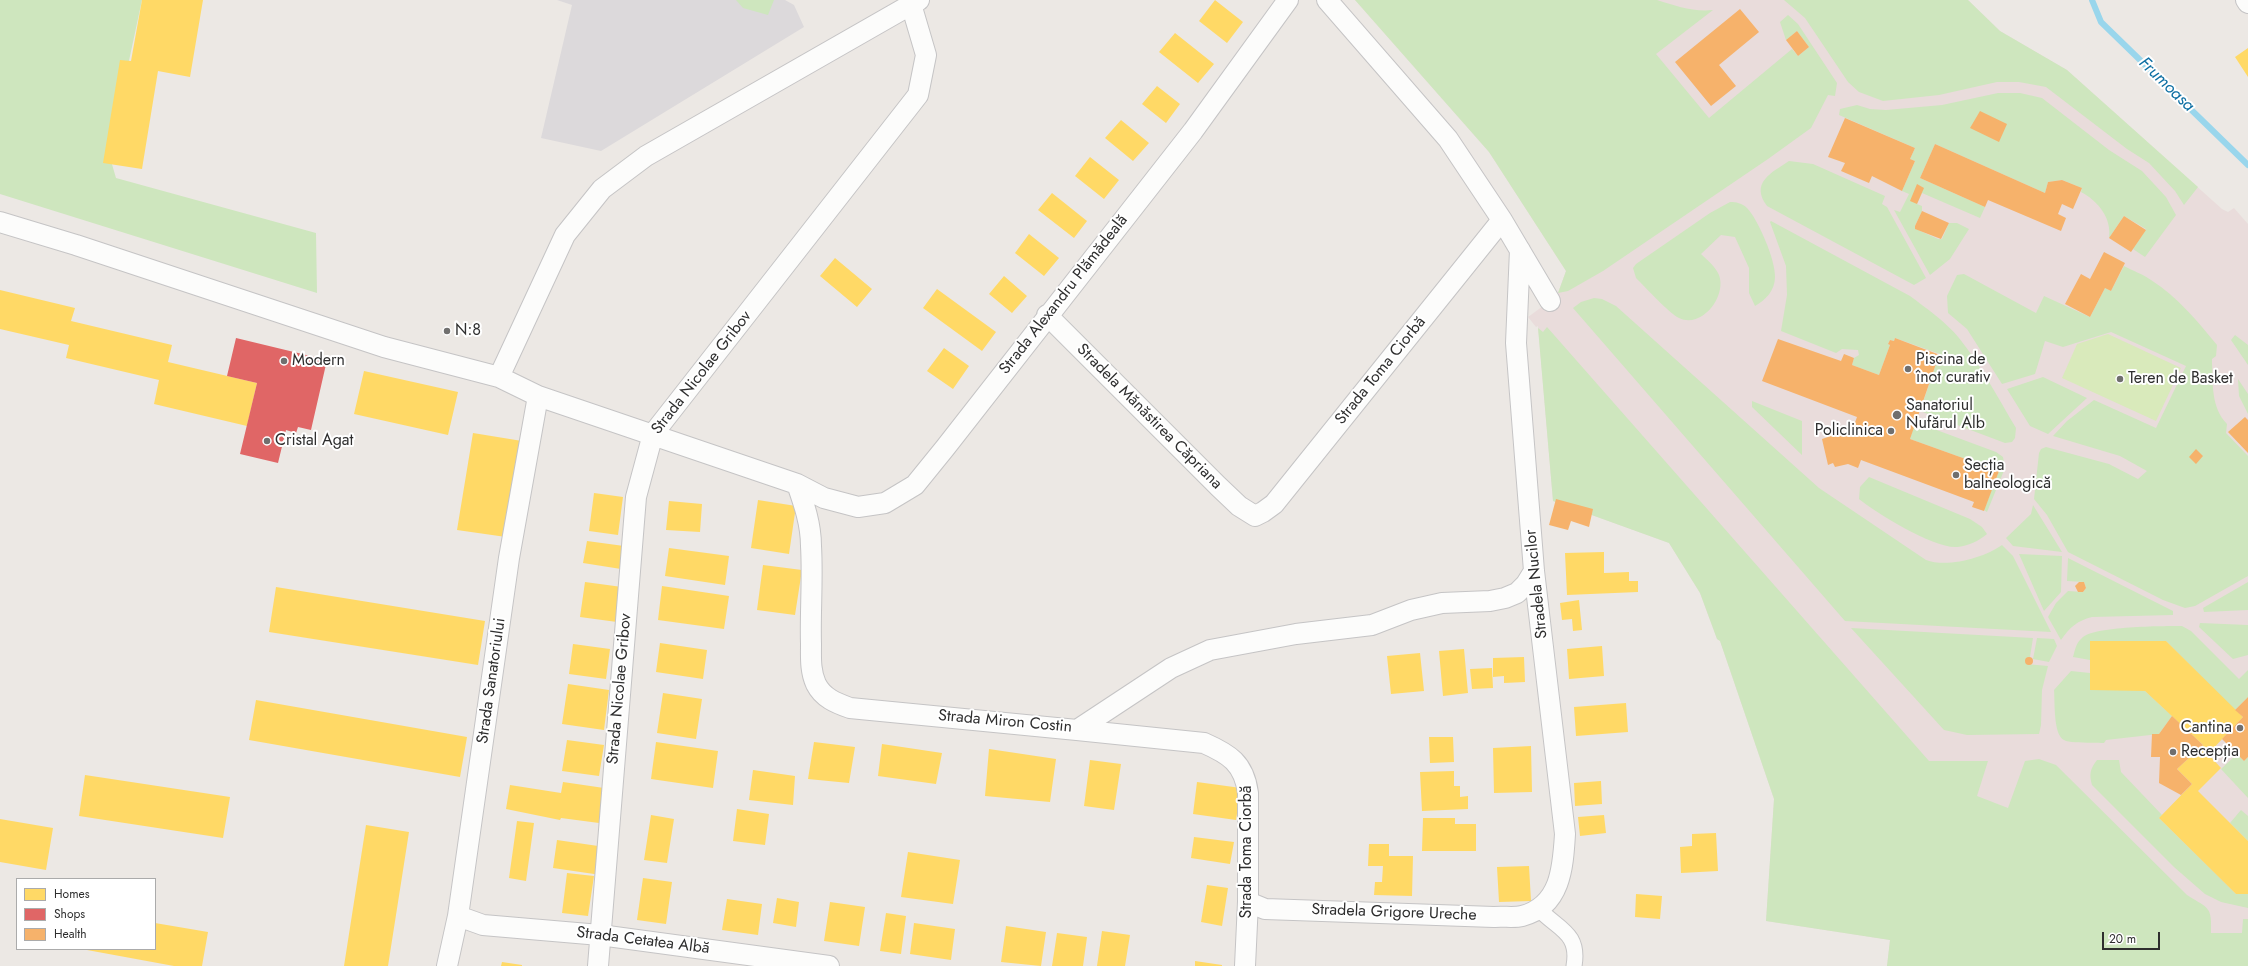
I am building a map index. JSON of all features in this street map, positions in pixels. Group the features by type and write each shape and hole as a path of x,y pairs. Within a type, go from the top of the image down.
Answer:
{"street":[{"name":"Strada Alexandru Plămădeală","path":"0,222 76,244 384,347 499,378 538,396 797,484 824,498 858,508 885,503 915,485 1193,131 1288,0"},
{"path":"1327,0 1448,139 1502,220 1550,301"},
{"path":"499,378 565,235 602,189 646,156 915,2"},
{"name":"Strada Nicolae Gribov","path":"598,966 636,497 653,434 918,96 926,55 915,2"},
{"name":"Strada Toma Ciorbă","path":"1255,516 1264,512 1274,504 1502,220"},
{"name":"Stradela Nucilor","path":"1520,250 1516,343 1534,571 1565,834 1563,866 1556,888 1550,899 1539,909"},
{"name":"Stradela Mănăstirea Căpriana","path":"1047,315 1238,506 1255,516"},
{"name":"Strada Sanatoriului","path":"447,966 458,916 509,558 538,396"},
{"name":"Strada Miron Costin","path":"797,484 807,511 811,546 810,604 812,671 816,684 822,693 834,702 850,708 1077,730 1171,668 1210,650 1296,634 1372,625 1411,610 1442,603 1490,601 1505,598 1517,593 1526,584 1534,571"},
{"name":"Strada Toma Ciorbă","path":"1077,730 1204,743 1221,750 1237,763 1246,778 1248,793 1248,902 1245,966"},
{"name":"Stradela Grigore Ureche","path":"1248,902 1265,908 1494,917 1522,916 1539,909"},
{"path":"1539,909 1547,918 1561,927 1573,941 1576,956 1574,966"},
{"name":"Strada Cetatea Albă","path":"458,916 483,925 600,935 829,966"}],"shaded area":[{"path":"557,0 785,0 794,5 804,27 601,151 541,138 572,5"},
{"name":"Sanatoriul Nufărul Alb","path":"1355,0 1968,0 2000,31 2067,70 2222,209 2228,212 2234,208 2248,224 2248,966 1887,966 1890,940 1766,921 1774,799 1720,641 1717,639 1700,593 1669,543 1553,501 1538,326 1536,327 1528,317 1550,301 1558,293 1566,271 1489,152"}],"green space":[{"path":"0,0 142,0 109,154 116,178 316,233 317,293 0,194"},
{"path":"736,0 774,0 768,15 743,8"},
{"path":"1355,0 1657,0 1692,9 1713,10 1656,54 1709,118 1792,49 1798,56 1809,47 1797,31 1786,40 1780,22 1788,15 1798,24 1837,83 1835,96 1828,95 1811,128 1768,159 1603,271 1568,291 1558,293 1566,271 1489,152"},
{"path":"1784,0 1968,0 2000,31 2067,70 2198,187 2184,205 2175,191 2149,163 2127,149 2046,87 2019,82 1997,82 1939,95 1883,101 1859,92 1848,82 1805,18"},
{"path":"1998,93 2020,93 2042,98 2109,150 2142,171 2166,197 2176,215 2145,257 2133,249 2146,229 2124,216 2109,238 2106,217 2093,200 2081,192 2082,188 2062,180 2048,182 2045,193 1935,144 1920,178 1985,207 1980,218 1922,193 1917,204 1922,206 1922,211 1915,226 1916,229 1938,239 1942,239 1949,223 1957,223 1969,229 1950,259 1930,275 1894,210 1900,212 1909,194 1902,191 1915,161 1910,159 1915,148 1839,115 1840,109 1857,105 1870,109 1886,110 1942,105"},
{"path":"1789,161 1813,164 1885,196 1882,204 1887,207 1926,278 1914,285 1767,206 1762,198 1762,185 1770,174"},
{"path":"1730,202 1739,203 1747,208 1761,230 1775,270 1775,282 1772,290 1763,301 1755,306 1749,293 1749,268 1735,237 1721,235 1701,254 1713,266 1719,275 1721,283 1716,301 1704,315 1696,319 1688,320 1679,318 1664,306 1636,278 1633,268 1636,264 1710,213"},
{"path":"1771,221 1910,296 1948,326 1975,359 2016,428 2015,438 2012,442 2005,443 1920,411 1937,361 1941,362 1942,358 1939,357 1940,354 1895,338 1894,341 1890,340 1888,344 1890,345 1879,375 1852,365 1854,358 1859,355 1858,350 1842,349 1836,353 1781,331 1787,295 1786,266 1770,222"},
{"path":"2124,266 2148,278 2170,294 2187,310 2217,345 2216,356 2212,359 2215,403 2227,424 2226,433 2248,456 2248,576 2195,606 2185,608 2163,600 2068,552 2047,515 2034,499 2039,453 2041,449 2046,447 2109,464 2138,479 2147,471 2120,456 2053,436 2067,421 2094,400 2156,428 2186,366 2111,332 2063,347 2045,341 2035,374 2002,384 1967,329 1948,313 1947,296 1957,275 1964,274 2036,313 2044,296 2090,317 2105,288 2111,291"},
{"path":"1594,298 1602,299 1616,306 1819,488 1926,560 1944,563 1976,558 2002,545 2013,556 2051,632 1845,621 1573,308 1581,302"},
{"path":"1547,327 1929,761 1988,761 1977,796 2008,808 2025,761 2039,759 2056,765 2187,895 2208,909 2211,918 2211,933 2242,933 2243,919 2248,919 2248,966 1887,966 1890,940 1766,921 1774,799 1720,641 1717,639 1700,593 1669,543 1553,501 1538,328 1543,332"},
{"path":"2108,334 2181,368 2156,421 2062,378 2077,344"},
{"path":"2235,335 2248,345 2248,365 2231,340"},
{"path":"2043,377 2087,398 2048,434 2030,426 2007,389"},
{"path":"2238,379 2248,394 2248,414 2239,396"},
{"path":"1752,401 1802,421 1802,455 1752,407"},
{"path":"1915,422 1996,452 2003,457 2005,468 1987,512 1984,510 1999,471 1910,439"},
{"path":"1869,477 1970,519 1982,527 1987,534 1973,543 1957,547 1947,546 1935,542 1906,529 1878,513 1859,499 1860,487"},
{"path":"2033,505 2062,552 2013,546 2006,538 2031,514"},
{"path":"2019,554 2062,556 2061,592 2044,611"},
{"path":"2068,558 2173,611 2173,615 2092,617 2082,620 2074,625 2061,640 2048,617 2056,603 2068,591 2083,592 2086,588 2084,582 2067,581"},
{"path":"2248,582 2248,610 2204,612 2203,608"},
{"path":"2200,623 2248,625 2248,655 2233,659 2199,627"},
{"path":"2182,626 2191,631 2239,679 2248,670 2248,697 2235,710 2166,641 2090,641 2090,660 2073,657 2078,642 2088,634 2114,629"},
{"path":"1851,628 2033,638 2030,657 2026,658 2026,664 2048,666 2042,690 2041,725 2039,734 1967,735 1944,730"},
{"path":"2037,638 2054,639 2057,646 2049,662 2033,659"},
{"path":"2071,671 2090,673 2145,691 2172,716 2159,734 2106,740 2104,743 2064,740 2060,737 2056,725 2054,690"},
{"path":"2237,754 2244,761 2248,757 2248,798 2221,769"},
{"path":"2097,760 2119,760 2121,772 2162,815 2159,818 2236,894 2248,894 2248,908 2221,902 2205,894 2174,867 2092,785 2091,772"},
{"path":"2241,810 2248,816 2248,841 2230,823"}],"building: Homes":[{"path":"142,0 203,0 190,77 158,71 142,169 103,163 120,60 131,61"},
{"path":"1215,0 1243,22 1227,43 1199,21"},
{"path":"1175,33 1214,64 1198,83 1159,52"},
{"path":"2248,48 2248,77 2235,57"},
{"path":"1157,86 1180,104 1166,123 1142,104"},
{"path":"1121,120 1149,143 1133,161 1105,138"},
{"path":"1090,157 1119,180 1104,199 1075,176"},
{"path":"1052,193 1087,221 1074,238 1038,210"},
{"path":"1029,234 1059,258 1044,276 1015,253"},
{"path":"835,258 872,289 857,307 820,276"},
{"path":"1004,276 1027,296 1012,313 989,294"},
{"path":"937,289 996,332 982,351 923,308"},
{"path":"0,290 75,308 71,321 172,345 168,362 257,383 247,426 154,404 159,380 66,358 69,345 0,329"},
{"path":"944,348 969,366 953,389 927,371"},
{"path":"364,371 458,392 448,435 354,414"},
{"path":"473,433 522,441 506,537 457,530"},
{"path":"594,493 623,497 618,535 589,531"},
{"path":"758,500 796,506 789,554 751,548"},
{"path":"669,501 702,504 700,532 666,530"},
{"path":"587,541 624,546 621,569 583,563"},
{"path":"669,548 729,556 725,585 665,576"},
{"path":"1604,552 1604,573 1629,572 1629,581 1638,581 1638,592 1567,595 1565,553"},
{"path":"763,565 802,570 795,615 757,610"},
{"path":"585,582 622,587 617,622 580,617"},
{"path":"662,586 729,596 724,629 658,620"},
{"path":"276,587 485,621 478,665 269,632"},
{"path":"1579,600 1582,630 1573,631 1572,619 1562,620 1560,603"},
{"path":"2090,641 2166,641 2243,717 2208,754 2221,768 2198,791 2248,841 2248,894 2236,894 2159,818 2192,784 2177,769 2203,745 2145,691 2090,690"},
{"path":"660,643 707,650 703,679 656,672"},
{"path":"573,644 610,649 606,679 569,674"},
{"path":"1602,646 1604,676 1569,679 1567,649"},
{"path":"1464,649 1468,693 1443,696 1439,651"},
{"path":"1420,653 1424,691 1391,694 1387,656"},
{"path":"1524,657 1525,682 1504,683 1504,676 1493,677 1493,658"},
{"path":"1492,668 1493,688 1472,689 1470,669"},
{"path":"568,684 609,690 604,730 562,724"},
{"path":"663,693 702,699 696,739 657,733"},
{"path":"256,700 467,737 460,777 249,740"},
{"path":"1626,703 1628,732 1576,736 1574,707"},
{"path":"1429,737 1453,737 1454,762 1430,763"},
{"path":"567,740 604,745 599,776 562,771"},
{"path":"656,742 718,751 713,788 651,779"},
{"path":"814,742 855,747 849,783 808,779"},
{"path":"882,744 942,753 936,784 878,776"},
{"path":"1531,746 1532,792 1494,793 1493,748"},
{"path":"989,749 1056,759 1050,802 985,796"},
{"path":"1090,760 1121,764 1114,810 1084,806"},
{"path":"753,770 795,776 793,805 749,800"},
{"path":"1454,771 1454,786 1460,786 1460,797 1468,796 1468,809 1422,811 1420,772"},
{"path":"85,775 230,797 223,838 79,816"},
{"path":"1601,781 1602,804 1575,806 1574,783"},
{"path":"563,782 604,788 599,823 561,818 560,820 506,809 510,785 561,793"},
{"path":"1197,782 1241,788 1236,820 1193,814"},
{"path":"737,809 769,814 765,845 733,841"},
{"path":"651,815 674,819 667,863 644,860"},
{"path":"1604,815 1606,833 1580,836 1578,817"},
{"path":"1423,818 1455,818 1455,824 1476,824 1476,851 1422,851"},
{"path":"0,819 53,828 46,870 0,862"},
{"path":"517,821 534,823 526,881 509,878"},
{"path":"366,825 409,832 388,966 344,966"},
{"path":"1716,833 1718,871 1681,873 1680,847 1692,846 1692,834"},
{"path":"1194,837 1234,842 1230,864 1191,858"},
{"path":"557,840 605,847 601,875 553,868"},
{"path":"1369,844 1389,844 1389,856 1413,856 1412,896 1374,895 1375,882 1382,882 1383,866 1368,866"},
{"path":"908,852 960,860 953,904 901,897"},
{"path":"1529,866 1531,901 1499,902 1497,867"},
{"path":"567,873 594,876 588,916 562,913"},
{"path":"643,878 672,882 666,924 637,920"},
{"path":"1207,885 1228,888 1222,926 1201,922"},
{"path":"1636,894 1662,896 1660,919 1635,917"},
{"path":"777,898 799,902 796,927 773,923"},
{"path":"727,899 762,904 758,935 722,930"},
{"path":"830,902 865,907 859,946 824,941"},
{"path":"886,913 906,916 901,954 880,951"},
{"path":"156,923 208,932 202,966 174,966 87,950 156,950"},
{"path":"914,923 955,929 951,960 910,954"},
{"path":"1006,926 1046,932 1041,966 1001,962"},
{"path":"1102,931 1130,935 1125,966 1097,966"},
{"path":"1057,933 1087,937 1083,966 1052,966"},
{"path":"1195,961 1222,965 1222,966 1195,966"},
{"path":"502,962 522,965 522,966 501,966"}],"building: Shops":[{"path":"236,338 327,360 311,430 298,427 296,433 286,430 278,463 240,454 257,383 227,376"}],"building: Health":[{"path":"1740,9 1759,32 1719,65 1736,86 1711,106 1675,62"},
{"path":"1797,31 1809,47 1798,56 1786,40"},
{"path":"1980,111 2007,124 1999,142 1970,128"},
{"path":"1845,118 1915,148 1910,159 1915,161 1902,191 1872,176 1869,183 1841,171 1845,163 1828,157"},
{"path":"1935,144 2045,193 2048,182 2062,180 2082,188 2073,209 2062,204 2058,214 2066,218 2061,231 1988,200 1985,207 1920,178"},
{"path":"1917,184 1924,188 1917,204 1910,201"},
{"path":"1922,211 1949,223 1941,239 1915,229"},
{"path":"2124,216 2146,230 2131,252 2109,238"},
{"path":"2104,252 2125,263 2111,291 2105,288 2090,317 2065,304 2081,274 2090,279"},
{"name":"Policlinica","path":"1895,338 1940,355 1939,357 1942,358 1941,362 1937,361 1910,439 1999,471 1984,511 1972,507 1974,502 1861,460 1858,468 1848,464 1835,467 1833,463 1828,465 1822,439 1828,437 1828,434 1852,431 1857,417 1762,381 1778,339 1841,361 1844,354 1854,358 1852,365 1879,375 1890,345 1888,344 1890,340 1894,341"},
{"path":"2245,417 2248,420 2248,453 2228,432"},
{"path":"2196,449 2203,456 2196,464 2189,457"},
{"path":"1556,499 1593,509 1589,527 1571,521 1568,530 1549,525"},
{"path":"2079,582 2084,582 2086,588 2083,592 2078,592 2075,586"},
{"path":"2029,657 2032,658 2032,664 2029,665 2026,664 2025,661 2026,658"},
{"name":"Cantina","path":"2248,697 2248,757 2244,761 2222,739 2243,717 2235,710"},
{"name":"Recepția","path":"2172,716 2203,745 2177,769 2192,784 2181,795 2159,783 2160,757 2151,757 2152,734 2159,734"}],"waterway":[{"name":"Frumoasa","path":"2092,0 2101,22 2248,165"}],"place":[{"name":"N:8","path":"447,331"},
{"name":"Modern","path":"284,361"},
{"name":"Piscina de înot curativ","path":"1908,369"},
{"name":"Teren de Basket","path":"2120,379"},
{"name":"Sanatoriul Nufărul Alb","path":"1897,415"},
{"name":"Policlinica","path":"1891,431"},
{"name":"Cristal Agat","path":"267,441"},
{"name":"Secția balneologică","path":"1956,475"},
{"name":"Cantina","path":"2240,728"},
{"name":"Recepția","path":"2173,752"}]}
